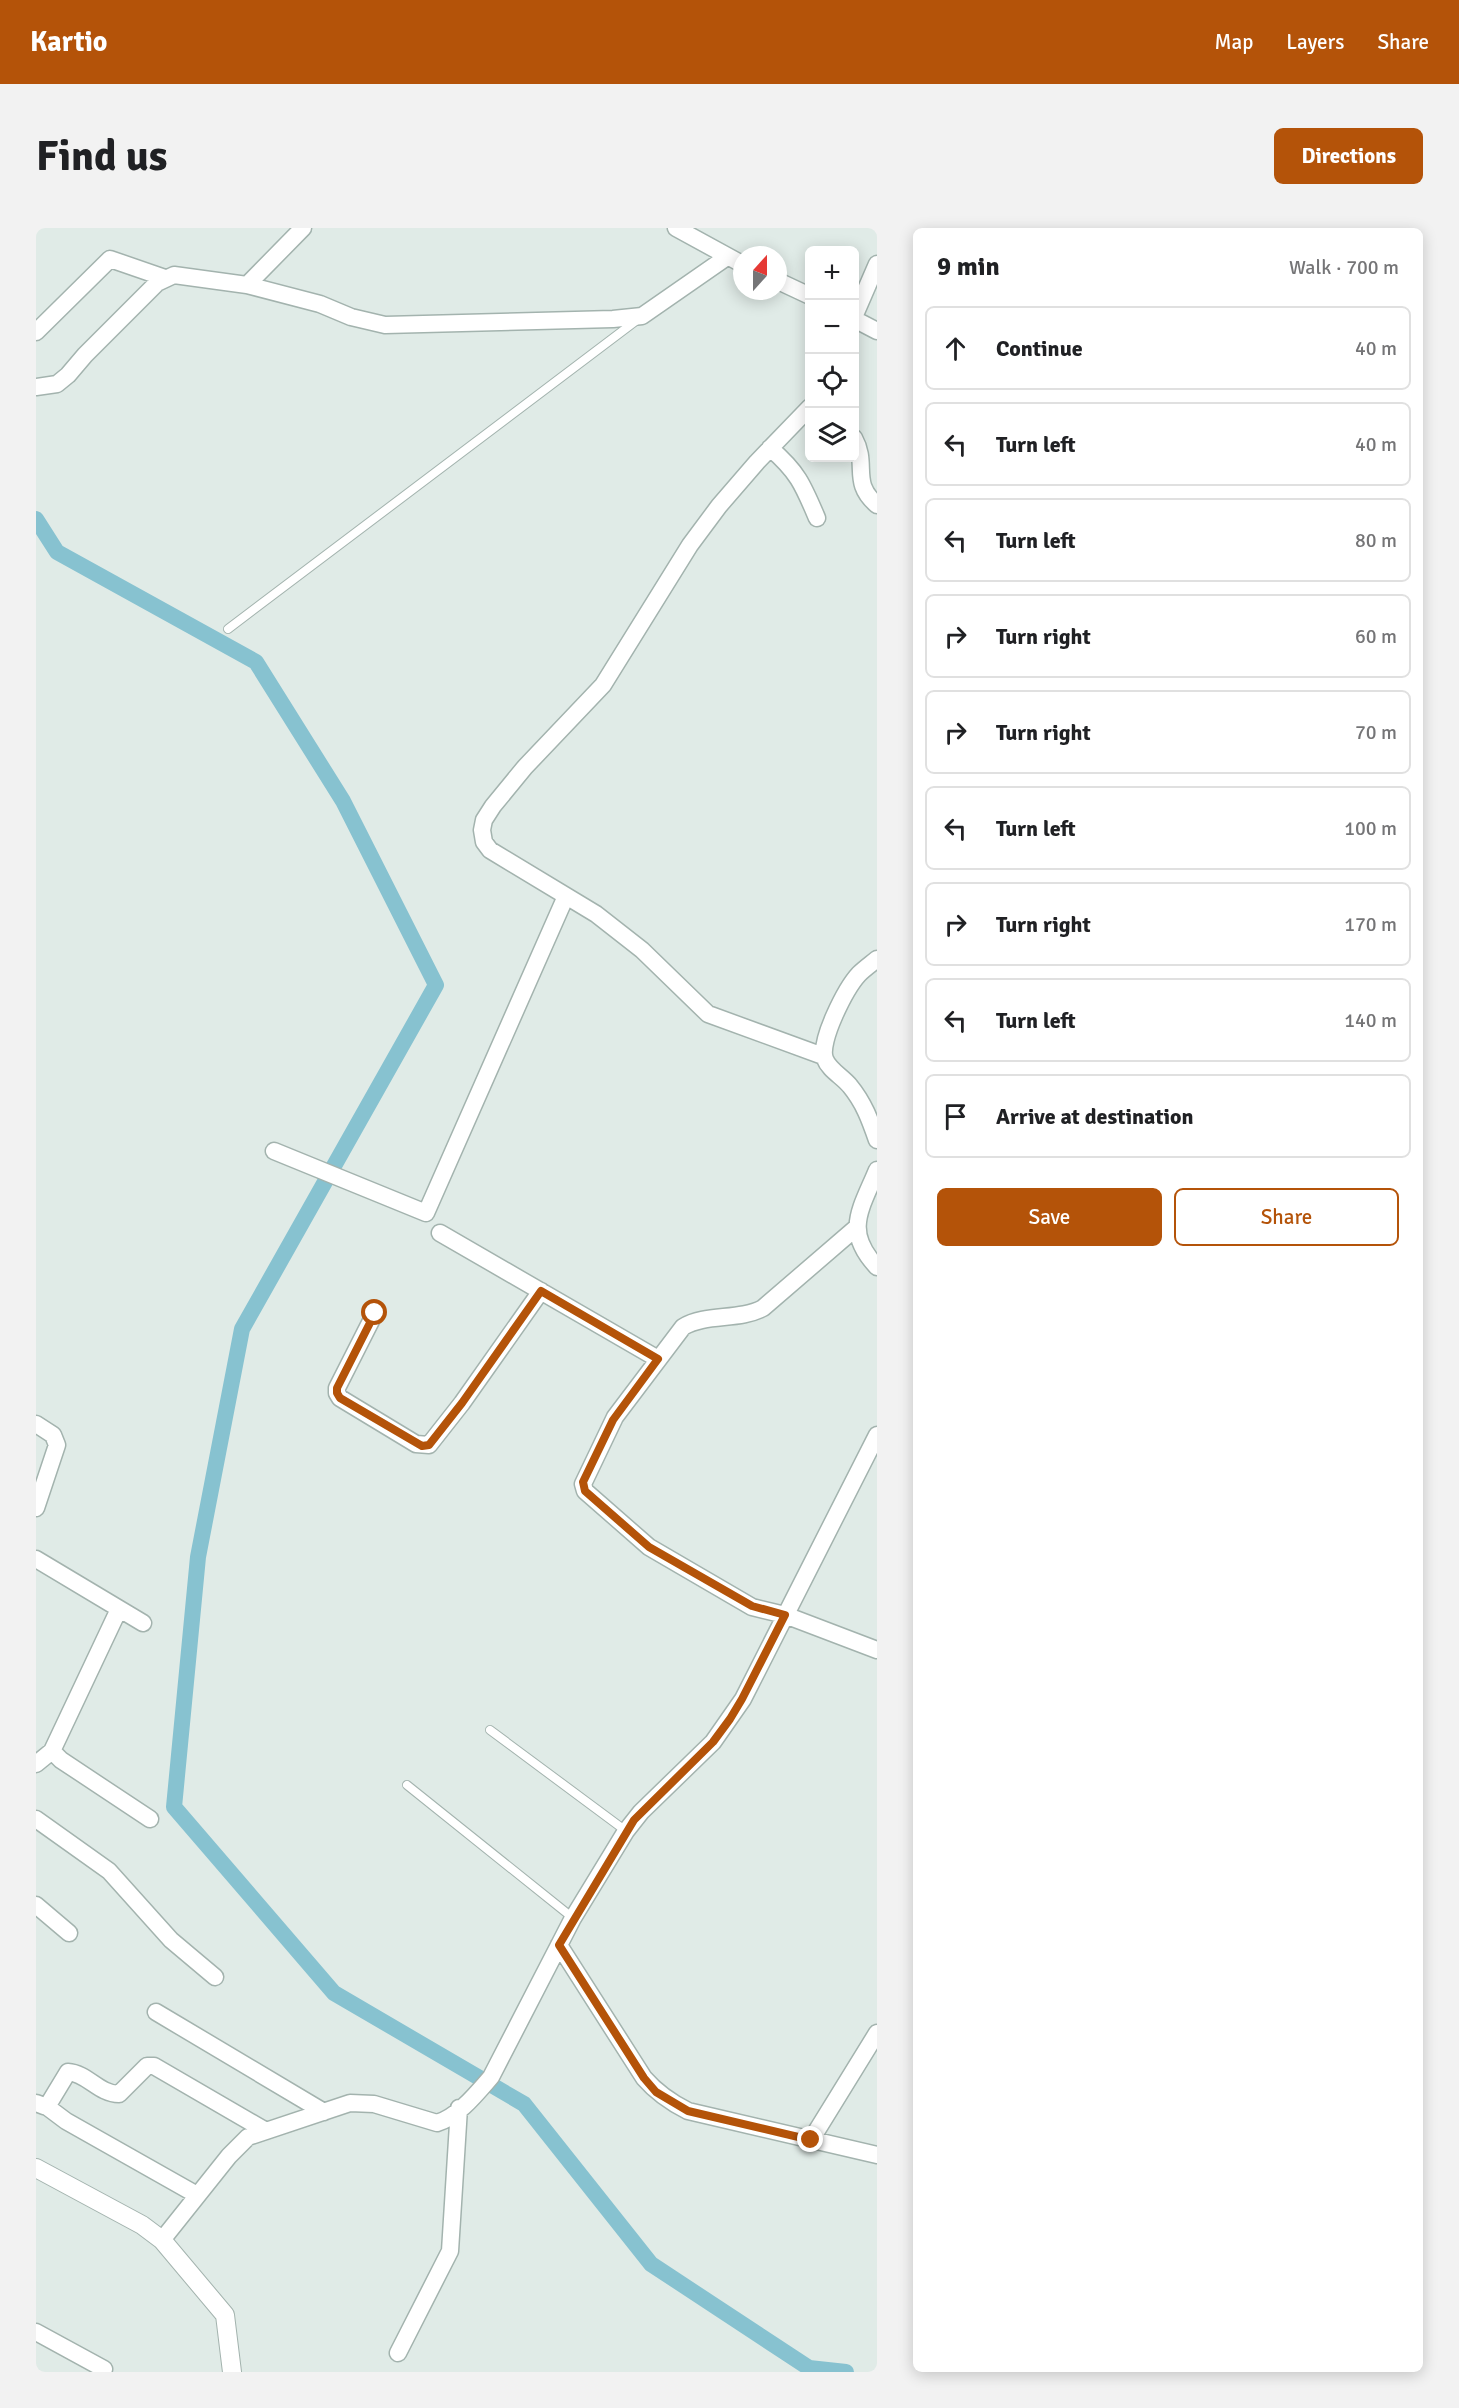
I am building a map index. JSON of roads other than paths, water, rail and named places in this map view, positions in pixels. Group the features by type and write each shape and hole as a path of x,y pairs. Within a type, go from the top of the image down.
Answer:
{"street":[{"path":"247,285 303,228"},
{"path":"676,228 733,260"},
{"path":"36,332 110,259 165,278"},
{"path":"36,387 57,384 157,283 174,275 247,285 320,304 351,317 385,325 613,319 642,316 733,262"},
{"path":"859,308 877,264"},
{"path":"787,285 805,294"},
{"path":"859,320 877,331"},
{"path":"809,408 719,506 690,545 603,685 525,767 484,820 482,830 484,842 490,850 596,914 642,950 708,1014 824,1056"},
{"path":"770,448 800,479 817,518"},
{"path":"859,452 863,491 877,505"},
{"path":"274,1151 426,1213 566,896"},
{"path":"877,959 859,974 850,987 833,1021 824,1046 824,1056 828,1065 851,1087 866,1108 877,1140"},
{"path":"877,1170 857,1227 860,1245 877,1267"},
{"path":"857,1227 763,1308 685,1325 611,1424 583,1482 585,1491 649,1547 752,1606 785,1615 877,1650"},
{"path":"440,1233 658,1359"},
{"path":"375,1313 337,1388 337,1393 340,1398 416,1444 425,1446 429,1445 462,1403 541,1291"},
{"path":"36,1424 53,1435 57,1445 36,1508"},
{"path":"162,2240 240,2143 248,2137 350,2103 365,2103 437,2123 444,2121 474,2096 491,2077 573,1918 626,1831 641,1812 713,1742 742,1699 877,1435"},
{"path":"36,1559 142,1623"},
{"path":"36,1764 52,1751 119,1609"},
{"path":"52,1751 61,1760 150,1819"},
{"path":"36,1820 58,1833 109,1871 171,1940 215,1977"},
{"path":"36,1905 69,1933"},
{"path":"559,1945 644,2078 656,2092 688,2111 877,2155"},
{"path":"156,2012 324,2112"},
{"path":"811,2140 877,2033"},
{"path":"197,2195 66,2121 41,2104 68,2073 75,2073 109,2093 118,2094 147,2066 153,2066 266,2131"},
{"path":"398,2353 450,2251 459,2108"},
{"path":"36,2168 142,2225 162,2240 225,2315 232,2372"},
{"path":"36,2332 104,2369"}],"lane":[{"path":"228,629 642,316"},
{"path":"490,1730 626,1831"},
{"path":"407,1785 573,1918"}],"waterway":[{"path":"36,519 57,552 256,662 343,801 436,985 242,1329 198,1557 174,1807 334,1993 524,2104 651,2264 809,2368 846,2372"}]}
